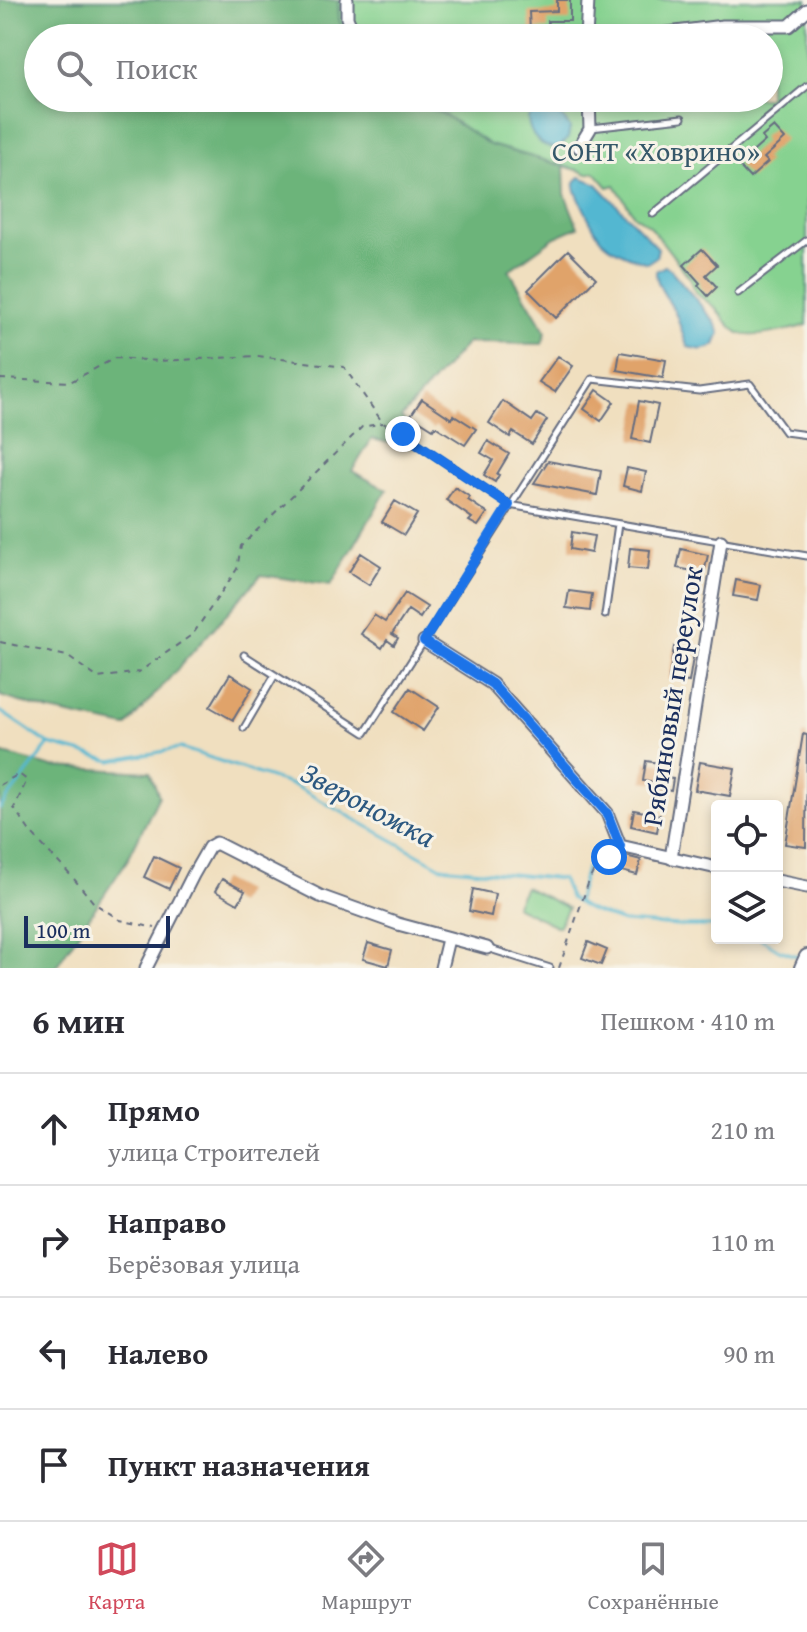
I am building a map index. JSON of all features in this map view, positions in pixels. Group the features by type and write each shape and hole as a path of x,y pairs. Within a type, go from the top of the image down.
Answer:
{"street":[{"path":"347,0 350,24"},
{"path":"587,24 588,0"},
{"path":"783,26 789,26 807,10"},
{"path":"579,147 590,129 589,112"},
{"name":"Рябиновый переулок","path":"671,858 721,541"},
{"path":"424,641 492,684 607,813 620,846 711,867"},
{"path":"146,968 198,866 209,847 216,843 320,896 398,924 487,948"},
{"path":"783,882 807,887"},
{"path":"441,968 448,939"}],"lane":[{"path":"783,106 807,86"},
{"path":"653,214 776,112"},
{"path":"590,129 682,118"},
{"path":"738,293 807,240"},
{"path":"244,655 365,733 592,379 699,391 750,384 785,432 807,435"},
{"path":"403,434 509,505 807,556"},
{"path":"605,615 618,524"},
{"path":"244,728 275,675"},
{"path":"487,948 550,968"}],"path":[{"path":"0,379 70,382 115,358 159,361 258,356 344,367 383,423 403,434"},
{"path":"0,642 67,656 98,678 139,672 193,634 237,569 241,546 362,427 383,423"},
{"path":"0,785 19,774 27,780 14,808 31,833 94,903 120,920 165,931"},
{"path":"559,968 594,870 620,846"}],"green space":[{"path":"0,0 338,0 341,24 24,24 24,112 438,112 490,145 564,166 565,194 578,227 555,237 509,270 546,332 542,344 467,343 401,417 418,435 410,448 372,439 352,471 387,490 331,585 261,575 126,727 50,711 0,696"},
{"name":"СОНТ «Ховрино»","path":"338,0 807,0 807,325 762,335 739,333 695,292 690,278 650,226 634,215 615,185 608,187 595,172 587,174 490,145 438,112 783,112 783,24 341,24"},
{"path":"0,753 53,767 150,772 159,796 128,859 55,968 0,968"},
{"path":"525,887 568,908 558,927 515,906"}],"water":[{"path":"533,112 556,114 570,128 568,138 559,148 547,146 534,135 528,118"},
{"path":"580,177 596,183 658,248 656,257 647,263 617,251 601,239 576,192 575,182"},
{"path":"665,266 714,321 720,333 715,345 702,349 688,347 657,277 656,271"}],"building":[{"path":"557,0 570,0 570,21 530,24 529,12 557,11"},
{"path":"774,127 785,139 764,158 768,162 750,178 738,165 765,141 762,137"},
{"path":"702,249 717,265 706,275 717,287 708,296 684,265"},
{"path":"568,250 596,278 556,318 528,290"},
{"path":"620,352 666,360 663,378 617,370"},
{"path":"558,356 573,366 555,392 539,382"},
{"path":"597,390 614,402 601,421 584,409"},
{"path":"422,399 452,419 454,415 476,429 465,445 411,415"},
{"path":"503,401 532,421 537,414 547,420 532,444 513,432 510,437 489,423"},
{"path":"639,401 658,405 650,443 632,439"},
{"path":"488,441 509,454 495,482 484,475 493,460 481,453"},
{"path":"548,461 601,471 597,495 534,483"},
{"path":"627,468 646,472 642,491 623,486"},
{"path":"455,487 487,513 478,526 469,521 472,518 446,500"},
{"path":"395,501 417,514 404,535 382,522"},
{"path":"572,532 594,536 591,553 570,549"},
{"path":"630,548 650,550 648,570 628,568"},
{"path":"681,549 708,555 704,573 677,568"},
{"path":"361,553 381,566 369,585 349,572"},
{"path":"736,580 761,585 758,600 733,596"},
{"path":"569,591 592,594 590,611 566,608"},
{"path":"405,593 427,607 420,618 408,610 392,634 398,638 394,645 387,640 382,648 361,634 374,615 385,622"},
{"path":"674,647 694,651 689,682 669,679"},
{"path":"230,674 252,688 233,720 210,707"},
{"path":"410,688 439,707 423,731 394,712"},
{"path":"803,734 807,735 806,847 785,844"},
{"path":"646,761 666,764 664,778 673,779 671,791 656,788 657,783 643,781"},
{"path":"700,762 735,768 730,796 695,790"},
{"path":"634,810 660,815 657,832 631,826"},
{"path":"618,854 641,860 637,875 614,869"},
{"path":"154,856 179,868 169,889 144,877"},
{"path":"222,879 245,891 238,904 215,891"},
{"path":"473,889 495,894 491,916 469,911"},
{"path":"588,942 607,950 601,965 582,958"},
{"path":"368,943 392,950 388,966 363,959"}],"waterway":[{"name":"Звероножка","path":"0,711 49,744 112,761 181,748 295,786 441,867 562,879 570,898 587,909 623,922 711,926"},
{"path":"0,808 49,744"},
{"path":"577,902 586,868"},
{"name":"Звероножка","path":"770,944 803,958"}],"route":[{"path":"403,434 509,505 424,641 492,684 607,813 620,846 609,857"}]}
